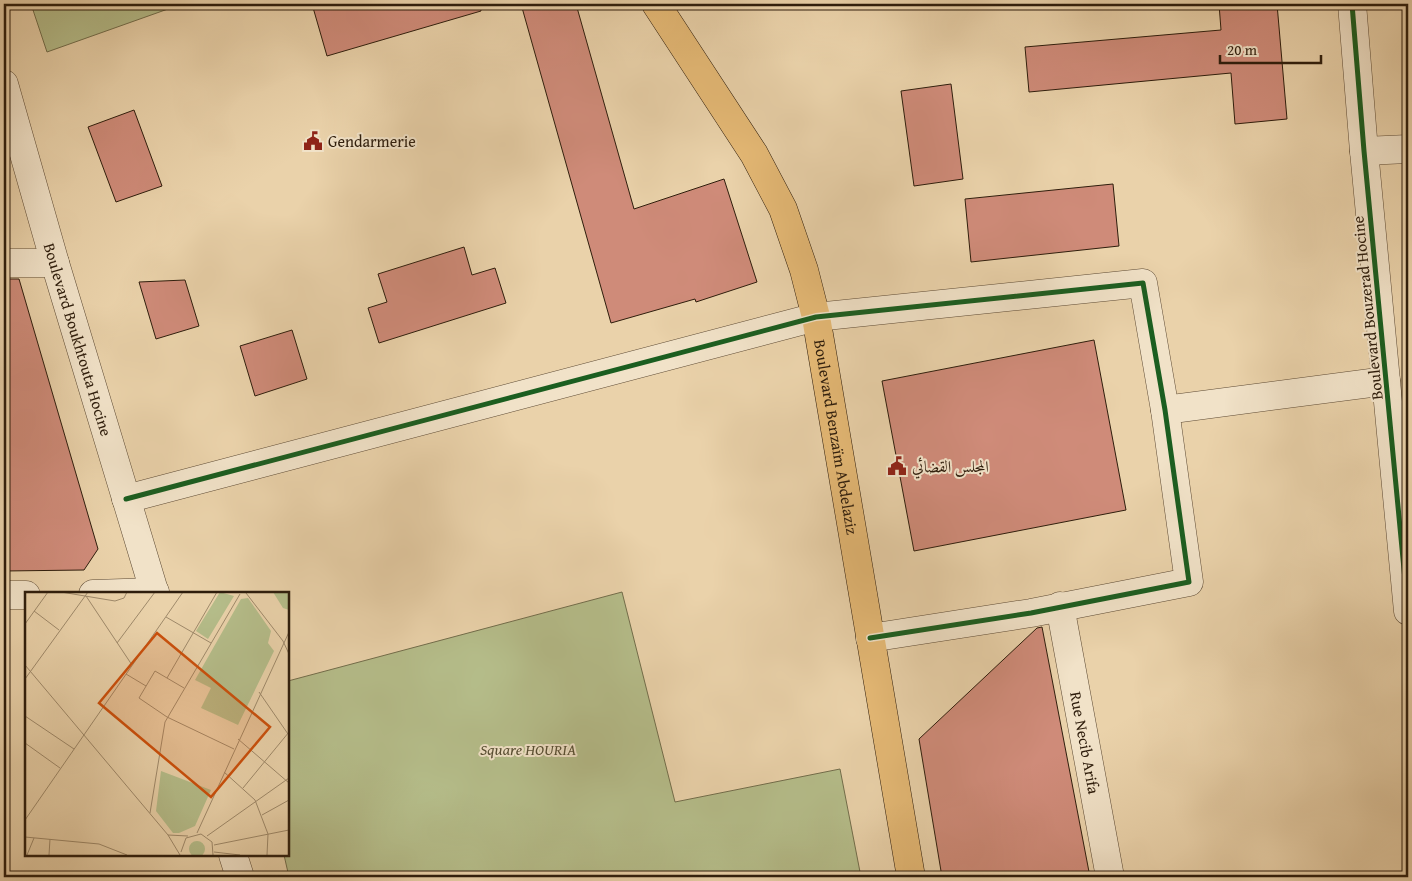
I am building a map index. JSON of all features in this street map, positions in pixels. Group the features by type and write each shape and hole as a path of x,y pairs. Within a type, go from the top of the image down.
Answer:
{"main road":[{"name":"Boulevard Benzaïm Abdelaziz","path":"656,4 754,154 783,209 804,270 816,317 912,877"}],"street":[{"name":"Boulevard Bouzerad Hocine","path":"1352,4 1386,381 1403,486 1408,611"},
{"name":"Boulevard Boukhtouta Hocine","path":"4,84 55,263 155,592"},
{"path":"1364,151 1408,149"},
{"path":"4,263 55,263"},
{"path":"126,499 816,317 1143,282 1165,410 1189,582 1031,613 870,638"},
{"path":"1165,410 1386,381"},
{"path":"4,595 25,595"},
{"name":"Rue Necib Arifa","path":"1060,606 1110,877"},
{"path":"234,856 240,877"}],"green space":[{"path":"31,4 182,4 47,52"},
{"name":"Square HOURIA","path":"622,592 675,802 840,769 861,877 289,877 284,856 289,856 289,681"}],"building":[{"path":"312,4 480,4 481,11 327,56"},
{"path":"521,4 576,4 634,209 724,179 757,282 696,302 695,299 611,323"},
{"path":"1219,4 1277,4 1287,119 1235,124 1231,73 1029,92 1025,47 1221,30"},
{"path":"951,84 963,179 914,186 901,91"},
{"path":"134,110 162,186 116,202 88,127"},
{"path":"1113,184 1119,246 971,262 965,199"},
{"path":"464,247 472,275 495,268 506,303 379,343 368,308 387,302 378,274"},
{"path":"4,279 19,279 98,549 84,570 4,571"},
{"path":"185,280 199,326 156,339 139,282"},
{"path":"292,330 307,379 255,396 240,346"},
{"path":"1094,340 1126,510 914,551 882,381"},
{"path":"1042,627 1090,877 942,877 919,739 1037,628"}],"cycle path":[{"path":"1352,4 1364,151 1408,611"},
{"path":"126,499 816,317 1143,283 1165,410 1189,582 1031,613 870,638"}],"place":[{"name":"Gendarmerie","path":"313,141"},
{"name":"المجلس القضائي","path":"897,466"}]}
